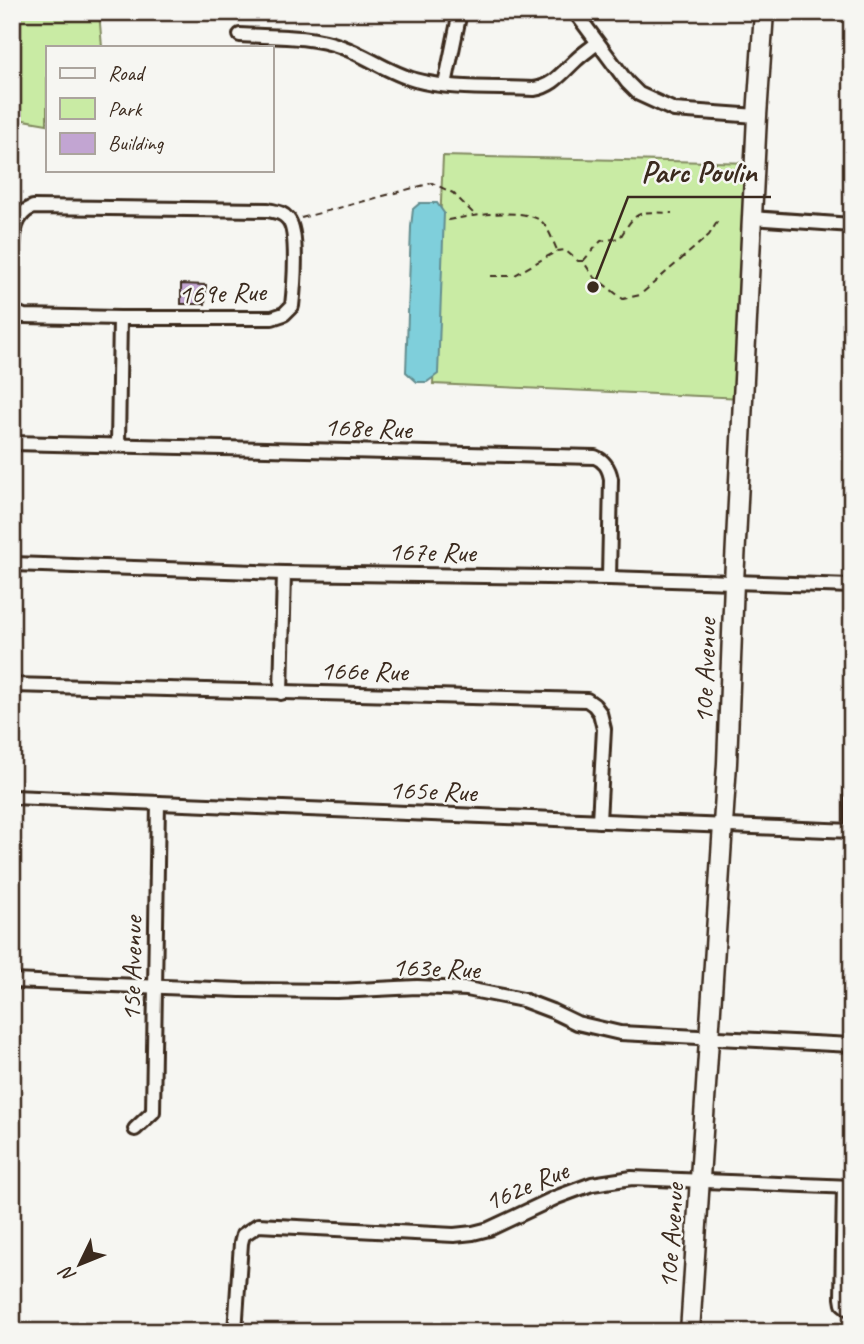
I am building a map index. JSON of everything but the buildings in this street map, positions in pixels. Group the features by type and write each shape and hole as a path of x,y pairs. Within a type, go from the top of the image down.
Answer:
{"street":[{"path":"445,85 460,12"},
{"path":"575,12 639,94 674,110 757,116"},
{"name":"10e Avenue","path":"690,1332 727,763 764,12"},
{"path":"240,35 321,41 342,47 417,81 534,89 553,83 597,43"},
{"path":"12,264 16,220 25,210 33,207 268,210 281,213 292,227"},
{"path":"752,218 852,225"},
{"name":"169e Rue","path":"12,307 16,313 24,316 272,318 284,314 292,306 292,227"},
{"path":"118,444 120,318"},
{"name":"168e Rue","path":"12,443 594,457 607,465 611,479 608,578"},
{"name":"167e Rue","path":"12,564 852,586"},
{"path":"281,693 284,573"},
{"name":"166e Rue","path":"12,685 587,700 600,713 604,729 599,821"},
{"path":"852,733 852,831"},
{"name":"165e Rue","path":"12,797 852,831"},
{"name":"15e Avenue","path":"135,1129 153,1112 158,803"},
{"name":"163e Rue","path":"12,981 268,990 337,991 416,987 467,989 523,1000 577,1023 620,1033 852,1045"},
{"name":"162e Rue","path":"235,1332 243,1235 258,1224 454,1235 489,1229 557,1197 593,1184 632,1178 848,1187"},
{"path":"848,1187 842,1298 843,1304 852,1311"}],"path":[{"path":"292,227 432,183 453,193 475,215"},
{"path":"583,261 601,241 620,238 628,223 641,212 672,213"},
{"path":"448,220 475,215 526,214 542,222 558,251"},
{"path":"491,276 513,276 558,251 565,250 578,261 583,261 593,276 624,299 640,295 709,235 719,219"}],"green space":[{"path":"12,12 99,12 102,46 46,46 46,124 12,118"},
{"path":"443,156 755,163 743,398 433,384"}],"water":[{"path":"420,203 437,203 444,213 438,374 427,382 417,382 406,372 411,227 413,209"}],"place":[{"name":"Parc Poulin","path":"593,287"}]}
